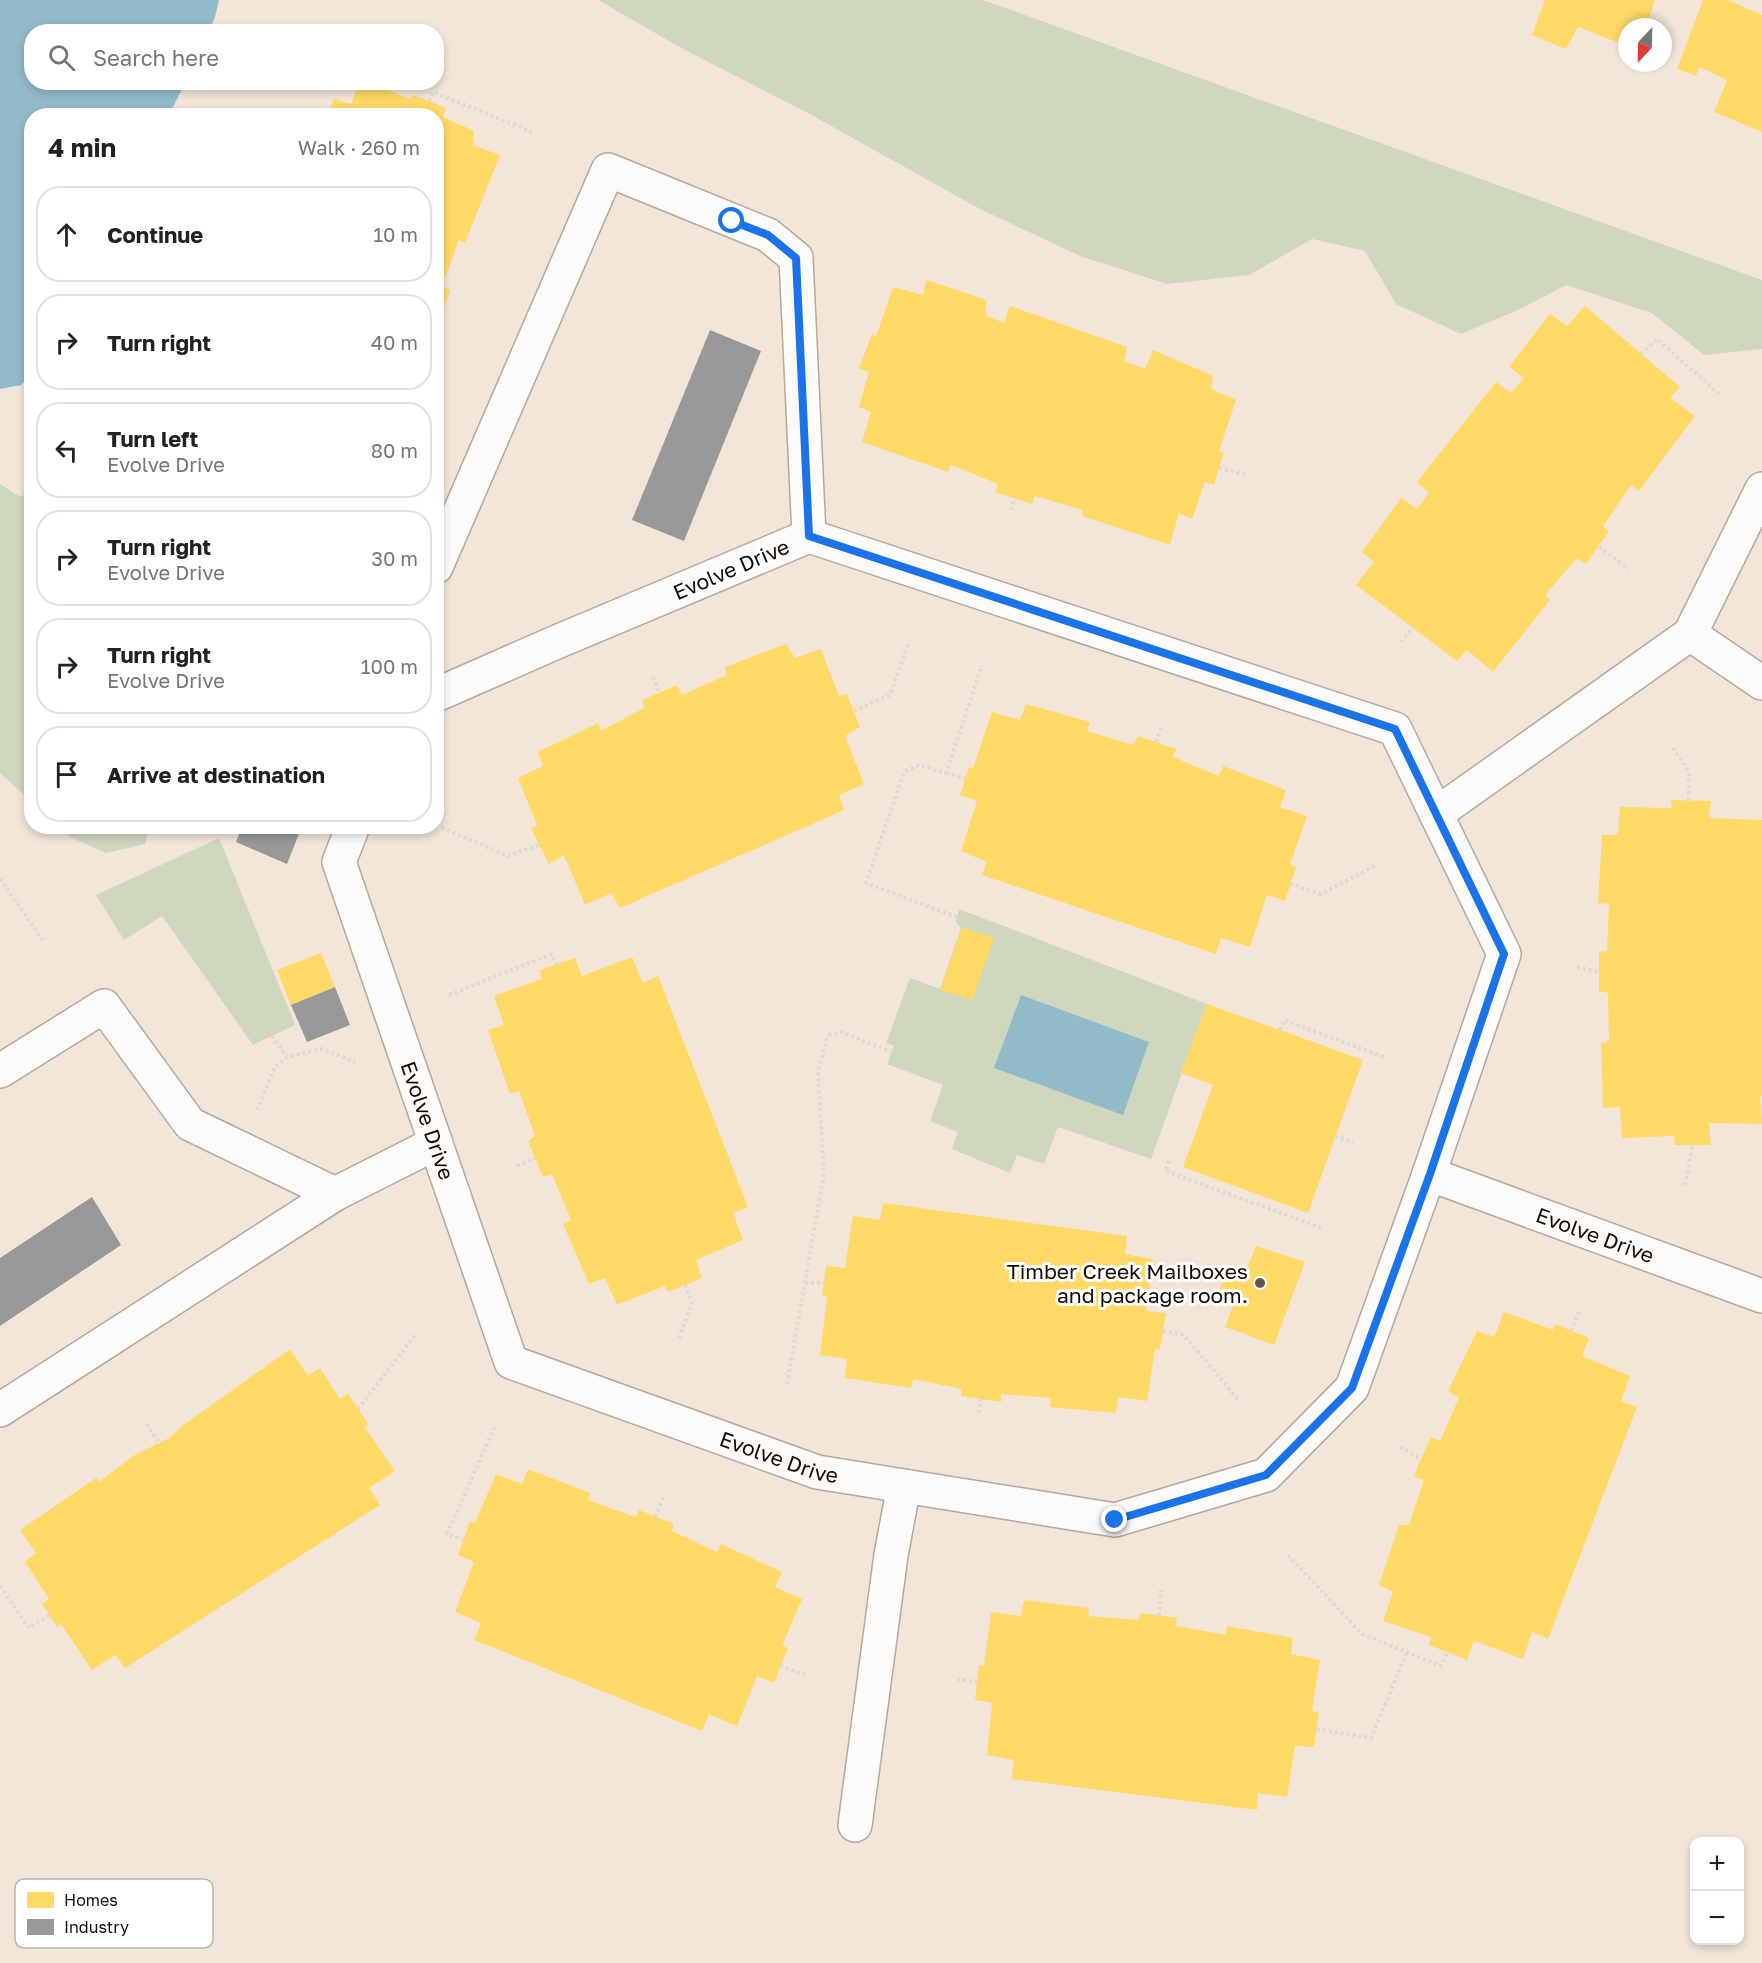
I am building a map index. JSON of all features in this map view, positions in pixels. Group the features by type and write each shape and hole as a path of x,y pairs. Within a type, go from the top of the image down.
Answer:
{"street":[{"path":"444,549 608,170 768,235 796,258 809,536"},
{"path":"1436,814 1690,634 1762,489"},
{"name":"Evolve Drive","path":"350,834 339,862 511,1362 817,1472 1115,1520 1266,1475 1352,1388 1430,1174 1504,954 1395,729 809,536 444,691"},
{"path":"1690,634 1762,683"},
{"path":"0,1071 104,1006 190,1124 335,1194"},
{"path":"0,1410 335,1194 436,1143"},
{"name":"Evolve Drive","path":"1430,1174 1495,1200 1762,1296"},
{"path":"855,1825 891,1555 904,1486"}],"path":[{"path":"429,101 433,92 532,132"},
{"path":"1641,354 1657,339 1719,394"},
{"path":"1219,468 1246,475"},
{"path":"1011,510 1014,498"},
{"path":"1599,547 1629,569"},
{"path":"1401,642 1413,627"},
{"path":"854,711 890,695 909,642"},
{"path":"946,773 982,665"},
{"path":"653,677 659,693"},
{"path":"1156,742 1162,726"},
{"path":"1672,748 1689,771 1689,800"},
{"path":"957,917 866,882 904,772 919,765 965,778"},
{"path":"444,828 508,856 539,844"},
{"path":"1290,884 1321,894 1376,865"},
{"path":"0,879 43,940"},
{"path":"449,995 552,954 556,965"},
{"path":"1577,967 1599,972"},
{"path":"1280,1030 1284,1020 1384,1057"},
{"path":"787,1384 824,1174 818,1071 828,1035 842,1032 891,1052"},
{"path":"272,1036 287,1057"},
{"path":"255,1113 275,1067 287,1057 322,1049 355,1062"},
{"path":"1335,1136 1353,1143"},
{"path":"1685,1185 1693,1145"},
{"path":"517,1166 535,1158"},
{"path":"1169,1161 1165,1171 1322,1228"},
{"path":"805,1283 824,1283"},
{"path":"679,1338 693,1303 685,1285"},
{"path":"1571,1331 1580,1311"},
{"path":"1163,1331 1184,1335 1240,1402"},
{"path":"358,1409 416,1334"},
{"path":"979,1413 981,1398"},
{"path":"147,1424 159,1443"},
{"path":"464,1540 447,1534 494,1428"},
{"path":"1400,1447 1421,1459"},
{"path":"655,1517 664,1496"},
{"path":"1288,1556 1362,1634 1442,1666 1447,1652"},
{"path":"0,1586 29,1628 50,1615"},
{"path":"1159,1616 1161,1590"},
{"path":"1317,1729 1371,1738 1407,1652"},
{"path":"780,1665 805,1676"},
{"path":"957,1679 977,1682"}],"green space":[{"path":"598,0 983,0 1762,280 1762,349 1704,355 1652,313 1566,285 1518,310 1461,334 1396,304 1365,251 1312,239 1249,275 1167,284 1080,256 980,209 804,111 685,50"},
{"path":"0,484 19,496 24,496 24,795 0,773"},
{"path":"67,834 147,834 145,844 106,853"},
{"path":"219,838 295,1025 253,1045 162,916 124,940 96,895"},
{"path":"959,909 1207,1004 1151,1159 1058,1127 1044,1164 1017,1155 1010,1173 952,1149 958,1132 930,1121 943,1085 887,1064 894,1046 886,1043 910,978 940,989 961,928 956,922"}],"water":[{"path":"0,0 219,0 212,24 24,24 24,90 182,90 172,108 24,108 24,382 21,385 0,389"},
{"path":"1021,995 1149,1042 1123,1115 994,1068"}],"building: Homes":[{"path":"1545,0 1655,0 1649,18 1618,18 1618,43 1578,27 1566,49 1532,35"},
{"path":"1703,0 1728,0 1762,15 1762,132 1714,112 1727,80 1699,67 1696,76 1677,69"},
{"path":"357,90 388,90 410,99 414,95 446,108 444,114 444,108 330,108 334,99 351,104"},
{"path":"444,117 474,131 473,145 500,155 465,243 459,240 444,281"},
{"path":"926,280 987,300 985,315 1004,323 1010,306 1127,347 1124,361 1145,369 1153,350 1213,376 1211,389 1236,400 1219,451 1224,452 1214,485 1205,482 1192,519 1179,513 1170,545 1082,516 1083,510 1035,496 1032,504 995,492 998,484 951,465 948,472 862,442 871,412 859,407 869,372 859,368 872,334 876,337 893,287 923,295"},
{"path":"444,287 450,290 444,306"},
{"path":"1585,306 1680,387 1670,398 1695,416 1639,491 1631,485 1603,526 1609,531 1586,564 1577,558 1545,595 1550,600 1493,672 1467,650 1457,661 1356,585 1374,562 1362,552 1401,498 1417,509 1429,493 1417,482 1496,382 1511,393 1524,378 1509,367 1550,314 1567,326"},
{"path":"786,644 795,658 821,649 839,696 847,694 860,727 845,736 864,784 839,795 844,810 620,908 611,893 585,905 564,855 549,864 531,829 537,825 518,778 543,766 538,752 598,723 601,731 644,708 642,700 677,685 682,695 727,675 725,667"},
{"path":"1026,704 1090,722 1087,731 1133,745 1138,736 1176,749 1173,757 1219,776 1223,766 1286,790 1280,807 1307,816 1290,864 1296,867 1285,901 1267,895 1250,947 1221,938 1216,954 982,875 987,862 961,851 977,801 960,795 969,767 973,768 992,712 1020,720"},
{"path":"1671,800 1711,801 1709,818 1762,820 1762,1096 1760,1096 1762,1124 1709,1123 1711,1145 1675,1145 1674,1136 1622,1138 1620,1107 1603,1108 1601,1043 1609,1041 1608,993 1599,991 1599,952 1607,951 1609,904 1598,903 1602,835 1618,835 1620,807 1672,808"},
{"path":"962,927 994,938 972,1000 940,990"},
{"path":"321,953 335,987 291,1005 277,970"},
{"path":"632,957 643,983 658,976 748,1207 733,1213 743,1240 696,1260 702,1278 668,1292 665,1286 617,1305 605,1278 589,1284 563,1224 571,1220 552,1174 543,1177 528,1141 535,1136 519,1091 510,1094 488,1030 504,1025 494,996 542,979 540,970 575,958 582,976"},
{"path":"1207,1004 1363,1060 1308,1213 1183,1167 1213,1085 1181,1073"},
{"path":"883,1203 1127,1236 1125,1254 1153,1259 1146,1311 1166,1313 1160,1349 1155,1349 1147,1401 1118,1397 1116,1413 1050,1407 1051,1398 1001,1394 1001,1402 961,1396 962,1389 913,1379 911,1388 845,1378 847,1359 820,1355 827,1297 822,1296 826,1266 845,1268 853,1216 880,1220"},
{"name":"Timber Creek Mailboxes and package room.","path":"1256,1246 1305,1262 1274,1345 1225,1327 1234,1303 1217,1296 1230,1264 1246,1270"},
{"path":"1504,1312 1553,1330 1555,1324 1589,1338 1582,1356 1630,1376 1621,1401 1637,1407 1548,1639 1532,1632 1523,1659 1474,1641 1467,1660 1429,1645 1431,1637 1383,1621 1393,1592 1379,1585 1399,1525 1409,1525 1424,1480 1414,1476 1421,1459 1431,1437 1440,1441 1459,1398 1448,1391 1477,1331 1494,1337"},
{"path":"290,1349 308,1376 320,1368 340,1399 348,1394 369,1425 364,1426 395,1471 369,1488 380,1505 125,1668 115,1655 92,1670 61,1624 57,1627 42,1604 49,1599 25,1562 36,1553 20,1530 96,1478 99,1482 133,1456 171,1437 182,1426"},
{"path":"528,1469 590,1493 588,1500 635,1517 639,1510 674,1524 672,1531 717,1552 721,1544 782,1572 775,1587 802,1599 782,1646 788,1648 774,1683 757,1676 737,1726 709,1714 702,1731 474,1640 481,1623 455,1612 474,1562 458,1555 470,1521 475,1523 496,1474 522,1484"},
{"path":"1024,1600 1089,1608 1088,1616 1139,1620 1140,1613 1177,1618 1176,1626 1226,1635 1227,1626 1293,1638 1291,1654 1320,1660 1312,1711 1319,1712 1314,1747 1295,1746 1287,1797 1258,1793 1257,1810 1012,1779 1014,1760 987,1755 992,1703 975,1700 979,1665 984,1666 991,1612 1021,1616"}],"building: Industry":[{"path":"710,330 761,351 684,541 632,520"},
{"path":"239,834 299,834 287,864 236,842"},
{"path":"335,987 350,1025 307,1042 291,1005"},
{"path":"92,1197 121,1245 0,1326 0,1258"}],"place":[{"name":"Timber Creek Mailboxes and package room.","path":"1260,1283"}],"route":[{"path":"732,221 768,235 796,258 809,536 1395,729 1504,954 1430,1174 1352,1388 1266,1475 1115,1520"}]}
